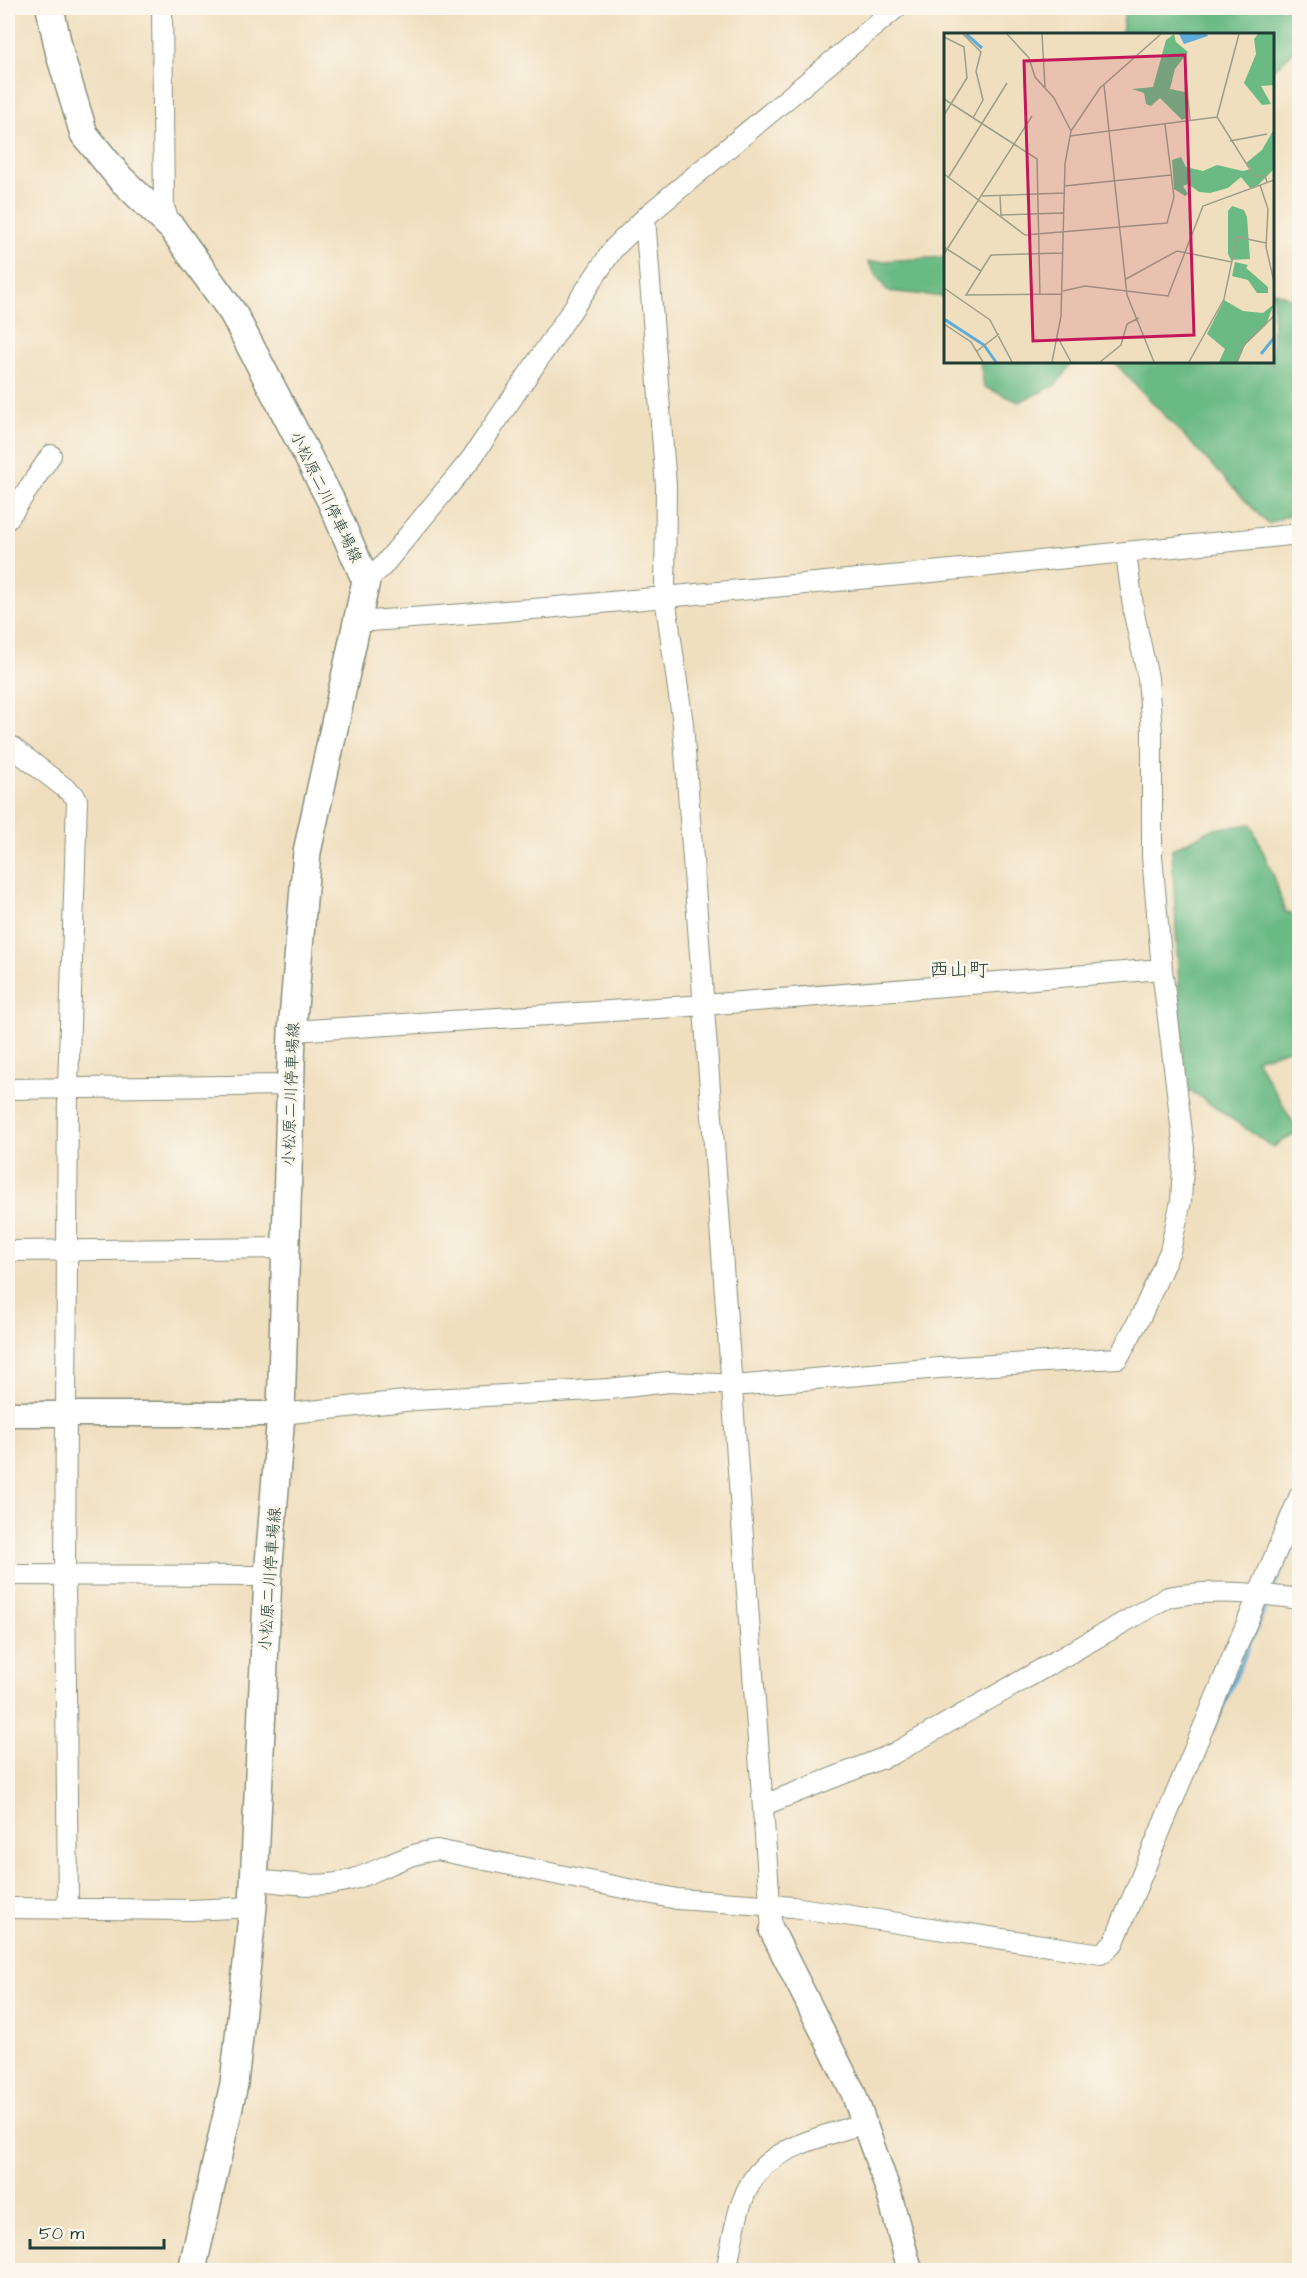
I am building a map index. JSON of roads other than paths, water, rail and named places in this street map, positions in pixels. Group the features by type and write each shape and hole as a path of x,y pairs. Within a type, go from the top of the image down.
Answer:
{"main road":[{"name":"小松原二川停車場線","path":"50,8 60,55 84,134 120,178 172,228 233,314 331,501 366,581 307,852 292,1031 281,1414 268,1576 253,1907 234,2084 196,2267"}],"street":[{"path":"162,8 164,208 172,228"},
{"path":"366,581 382,567 471,459 614,248 645,218 896,8"},
{"path":"645,218 666,486 665,597 683,724 772,1931 853,2092 888,2190 910,2271"},
{"path":"8,519 51,455"},
{"path":"357,622 665,597 1126,553 1299,534"},
{"path":"8,1414 281,1414 415,1400 609,1389 669,1382 730,1384 1118,1358 1141,1316 1170,1251 1181,1201 1184,1149 1162,969 1152,856 1152,732 1148,678 1134,614 1126,553"},
{"path":"8,744 74,795 77,800 68,1089 65,1576 68,1909"},
{"path":"292,1031 703,1005 1162,969"},
{"path":"8,1089 290,1085"},
{"path":"8,1251 287,1248"},
{"path":"254,1879 306,1886 353,1879 420,1852 437,1851 677,1899 793,1907 1101,1954 1114,1942 1299,1495"},
{"path":"8,1575 268,1576"},
{"path":"764,1805 893,1754 1168,1597 1192,1592 1259,1593 1299,1599"},
{"path":"8,1908 253,1907"},
{"path":"726,2271 742,2202 762,2168 778,2155 864,2123"}],"waterway":[{"path":"1273,1587 1300,1525"},
{"path":"1213,1729 1265,1606"}],"district":[{"name":"西山町","path":"959,970"}]}
